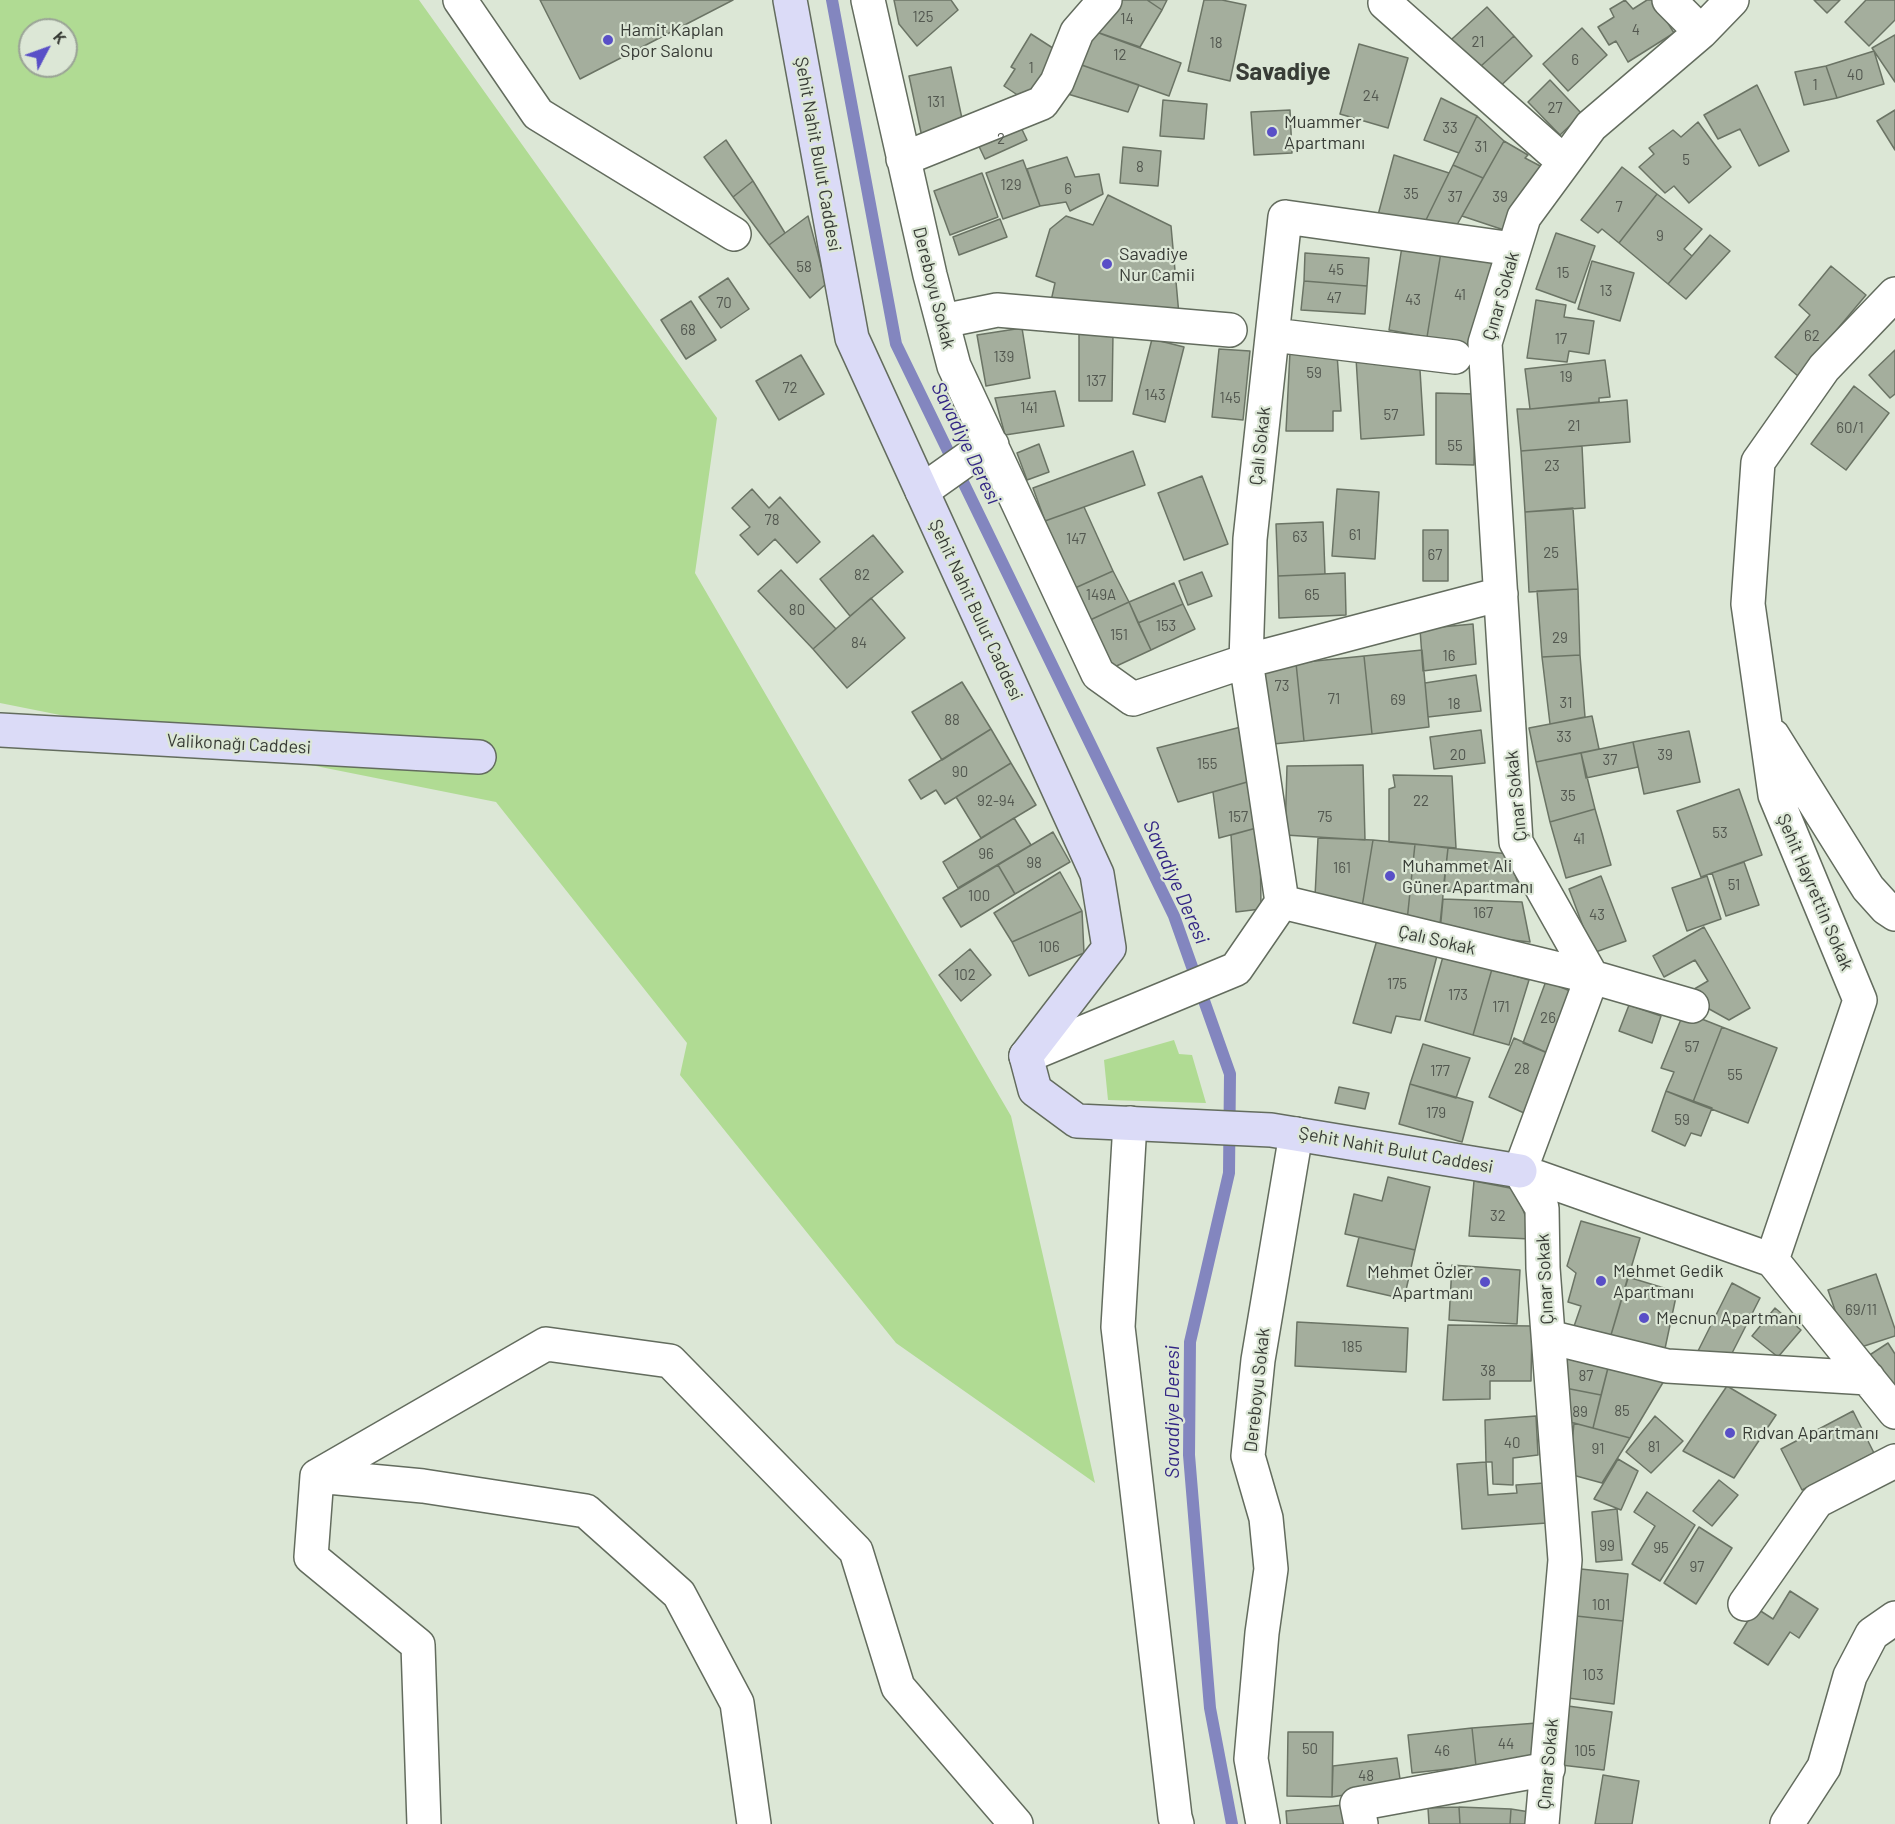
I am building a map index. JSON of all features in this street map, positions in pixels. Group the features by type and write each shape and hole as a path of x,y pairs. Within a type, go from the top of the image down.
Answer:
{"street":[{"path":"460,0 538,114 734,234"},
{"name":"Şehit Nahit Bulut Caddesi","path":"790,0 852,338 928,486 1097,874 1108,948 1026,1056"},
{"name":"Dereboyu Sokak","path":"868,0 930,275 954,366 985,448 1098,674 1133,699 1245,660"},
{"path":"903,159 1042,103 1057,81 1077,32 1105,0"},
{"path":"1669,0 1701,32"},
{"name":"Çınar Sokak","path":"1592,977 1516,842 1485,343 1524,217 1591,126 1701,32 1732,0"},
{"path":"1386,1 1564,162"},
{"name":"Çalı Sokak","path":"1513,249 1285,217 1250,539 1245,660 1282,903 1592,977 1692,1006"},
{"name":"Şehit Hayrettin Sokak","path":"1772,1260 1860,1000 1775,795 1748,604 1758,462 1824,368 1895,294"},
{"path":"943,321 997,310 1230,330"},
{"path":"1273,335 1455,357"},
{"path":"928,486 985,448"},
{"path":"1245,660 1501,594"},
{"path":"1765,723 1868,888 1886,908 1895,914"},
{"name":"Valikonağı Caddesi","path":"0,730 479,758"},
{"path":"1177,1824 1118,1327 1130,1123 1077,1121 1035,1090 1026,1056 1236,969 1282,903"},
{"path":"1592,977 1520,1171 1772,1260 1895,1412"},
{"name":"Şehit Nahit Bulut Caddesi","path":"1130,1123 1284,1132 1520,1171"},
{"name":"Dereboyu Sokak","path":"1263,1824 1251,1759 1262,1632 1271,1569 1266,1518 1248,1456 1284,1132"},
{"name":"Çınar Sokak","path":"1520,1171 1542,1208 1543,1268 1565,1560 1542,1824"},
{"path":"1549,1337 1667,1366 1868,1378"},
{"path":"317,1476 546,1344 669,1361 856,1551 898,1687 1016,1824"},
{"path":"1745,1604 1817,1500 1895,1461"},
{"path":"317,1476 311,1557 418,1645 424,1824"},
{"path":"317,1476 423,1486 586,1511 679,1594 737,1703 754,1824"},
{"path":"1786,1824 1824,1767 1850,1676 1872,1634 1895,1618"},
{"path":"1361,1824 1357,1804 1548,1769"}],"green space":[{"path":"0,0 419,0 717,418 695,573 1011,1116 1095,1483 896,1343 680,1075 687,1043 496,802 0,703"},
{"path":"1174,1040 1179,1054 1192,1055 1206,1103 1108,1100 1104,1060"}],"building":[{"name":"Hamit Kaplan Spor Salonu","path":"540,0 733,0 580,79"},
{"path":"894,0 951,0 958,10 917,46 899,24"},
{"path":"1116,0 1147,0 1162,10 1140,47 1088,29"},
{"path":"1147,0 1167,0 1162,10"},
{"path":"1204,0 1222,0 1246,5 1230,81 1188,71"},
{"path":"1625,0 1633,9 1647,0 1654,0 1674,33 1628,62 1616,41 1609,45 1598,27 1614,17 1610,9"},
{"path":"1814,0 1840,0 1827,13"},
{"path":"1866,0 1895,0 1895,20 1869,46 1845,22"},
{"path":"1487,7 1514,36 1470,76 1442,48"},
{"path":"1582,28 1607,55 1568,91 1543,64"},
{"path":"1088,29 1181,63 1169,96 1076,63"},
{"path":"1031,34 1059,52 1028,102 1004,86 1015,69 1011,67"},
{"path":"1895,35 1895,82 1872,48"},
{"path":"1514,36 1532,56 1491,95 1470,76"},
{"path":"1359,44 1408,58 1388,128 1340,114"},
{"path":"1874,51 1884,84 1837,98 1826,66"},
{"path":"1076,63 1139,85 1128,112 1061,92"},
{"path":"1826,66 1837,98 1804,105 1795,72"},
{"path":"951,67 964,128 922,137 909,76"},
{"path":"1550,80 1582,114 1560,135 1528,102"},
{"path":"1757,85 1789,151 1759,166 1740,129 1718,139 1704,115"},
{"path":"1441,98 1477,116 1459,153 1424,140"},
{"path":"1163,100 1207,104 1204,139 1160,136"},
{"name":"Muammer Apartmanı","path":"1290,110 1292,153 1254,155 1251,112"},
{"path":"1895,110 1895,150 1877,121"},
{"path":"1477,116 1504,141 1483,178 1453,165"},
{"path":"1017,119 1027,140 985,159 975,138"},
{"path":"1698,122 1731,167 1689,203 1674,186 1665,193 1639,167 1654,154 1649,148 1673,130 1681,137"},
{"path":"726,140 753,181 733,197 704,157"},
{"path":"1504,141 1528,155 1525,158 1544,168 1510,232 1462,216"},
{"path":"1123,147 1161,151 1158,186 1120,183"},
{"path":"1394,155 1449,173 1424,224 1378,215"},
{"path":"1067,157 1075,177 1099,174 1103,194 1070,211 1066,202 1040,206 1027,169"},
{"path":"1023,160 1040,206 1003,219 986,173"},
{"path":"1453,165 1483,178 1453,232 1424,224"},
{"path":"1622,167 1657,194 1619,243 1602,229 1598,233 1581,220"},
{"path":"982,173 998,217 950,235 934,191"},
{"path":"753,181 785,233 769,245 733,197"},
{"path":"1657,194 1702,229 1684,249 1692,256 1668,284 1619,243"},
{"name":"Savadiye Nur Camii","path":"1108,195 1171,226 1179,315 1049,310 1055,283 1036,276 1050,229 1066,216 1093,225"},
{"path":"808,216 826,284 810,298 769,245"},
{"path":"1000,219 1007,237 959,255 953,237"},
{"path":"1556,233 1595,246 1575,303 1536,289"},
{"path":"1710,235 1730,251 1686,299 1668,284"},
{"path":"1403,240 1442,246 1427,337 1389,330"},
{"path":"1442,246 1494,254 1477,347 1427,337"},
{"path":"1305,253 1369,258 1367,286 1304,281"},
{"path":"1592,261 1634,273 1620,321 1578,309"},
{"path":"1831,266 1866,295 1798,376 1775,357 1810,315 1799,305"},
{"path":"728,278 749,309 721,328 699,297"},
{"path":"1304,281 1367,286 1365,314 1301,310"},
{"path":"1536,300 1566,305 1564,317 1594,321 1589,354 1569,351 1567,362 1527,358"},
{"path":"691,301 716,340 686,359 661,320"},
{"path":"1022,328 1030,378 986,386 977,335"},
{"path":"1079,332 1113,333 1112,401 1079,401"},
{"path":"1152,339 1184,347 1165,422 1133,414"},
{"path":"1219,349 1250,351 1243,420 1212,417"},
{"path":"1895,350 1895,394 1890,398 1869,375"},
{"path":"1290,352 1337,354 1341,411 1333,411 1333,431 1286,431"},
{"path":"1419,354 1424,435 1361,439 1356,358"},
{"path":"801,355 824,394 779,420 756,381"},
{"path":"1605,360 1610,397 1599,398 1599,402 1530,409 1525,369"},
{"path":"1854,386 1889,413 1846,470 1811,444"},
{"path":"1055,391 1064,426 1005,435 995,398"},
{"path":"1436,393 1475,394 1474,465 1436,464"},
{"path":"1627,400 1630,442 1521,451 1517,409"},
{"path":"1039,444 1049,472 1027,480 1017,453"},
{"path":"1582,446 1585,508 1525,512 1521,451"},
{"path":"1133,451 1145,485 1045,521 1033,488"},
{"path":"1202,476 1228,544 1184,560 1158,493"},
{"path":"752,489 769,508 780,497 820,542 797,563 775,539 758,555 740,535 750,527 732,508"},
{"path":"1337,489 1379,492 1375,559 1332,556"},
{"path":"1084,507 1113,571 1075,588 1045,521"},
{"path":"1573,508 1578,589 1529,592 1525,512"},
{"path":"1323,522 1325,574 1278,576 1276,524"},
{"path":"1423,530 1448,530 1448,581 1423,581"},
{"path":"873,535 903,572 850,616 820,579"},
{"path":"781,570 836,629 813,649 758,591"},
{"path":"1113,571 1129,602 1088,621 1075,588"},
{"path":"1202,572 1212,596 1188,605 1179,581"},
{"path":"1345,573 1346,615 1279,618 1278,576"},
{"path":"1174,583 1183,604 1138,623 1129,602"},
{"path":"1578,589 1580,655 1542,657 1537,591"},
{"path":"871,598 905,638 847,688 813,649"},
{"path":"1129,602 1151,650 1110,669 1088,621"},
{"path":"1183,604 1195,629 1151,650 1138,623"},
{"path":"1473,624 1476,664 1423,671 1420,629"},
{"path":"1422,650 1429,727 1372,734 1364,656"},
{"path":"1580,655 1585,717 1550,724 1542,657"},
{"path":"1364,656 1372,734 1304,741 1296,663"},
{"path":"1296,663 1304,741 1273,744 1264,667"},
{"path":"1476,675 1481,711 1428,717 1425,683"},
{"path":"962,682 991,729 942,760 912,712"},
{"path":"1592,716 1599,749 1536,762 1529,728"},
{"path":"1245,726 1254,780 1178,802 1157,748"},
{"path":"991,729 1011,763 945,804 936,790 921,799 909,780"},
{"path":"1481,730 1485,763 1434,769 1430,737"},
{"path":"1689,731 1700,782 1644,794 1633,742"},
{"path":"1633,742 1638,767 1586,778 1581,753"},
{"path":"1581,753 1595,809 1550,822 1536,762"},
{"path":"1011,763 1036,805 981,838 956,797"},
{"path":"1363,765 1365,840 1285,835 1287,766"},
{"path":"1393,775 1452,776 1456,848 1389,842 1389,789 1395,787"},
{"path":"1254,780 1260,827 1219,838 1213,792"},
{"path":"1739,789 1762,855 1701,877 1677,811"},
{"path":"1595,809 1611,865 1566,878 1550,822"},
{"path":"1014,818 1031,845 958,888 943,862"},
{"path":"1260,827 1261,909 1236,912 1231,835"},
{"path":"1053,832 1070,862 1015,894 998,865"},
{"path":"1318,838 1373,840 1362,907 1315,896"},
{"name":"Muhammet Ali Güner Apartmanı","path":"1373,840 1415,844 1407,921 1362,907"},
{"path":"1415,844 1448,848 1440,924 1407,921"},
{"path":"1448,848 1510,854 1520,892 1443,891"},
{"path":"1744,862 1759,905 1726,916 1712,873"},
{"path":"998,865 1015,894 961,927 943,898"},
{"path":"1060,872 1082,911 1012,942 994,913"},
{"path":"1601,876 1626,941 1593,953 1569,889"},
{"path":"1707,876 1721,919 1687,931 1672,888"},
{"path":"1443,899 1522,902 1530,942 1440,932"},
{"path":"1082,911 1084,953 1029,976 1012,942"},
{"path":"1704,927 1750,1008 1729,1020 1684,995 1708,981 1695,960 1664,977 1653,956"},
{"path":"1379,933 1438,952 1420,1020 1396,1016 1391,1033 1353,1023"},
{"path":"970,949 991,975 961,1001 939,975"},
{"path":"1444,953 1492,969 1473,1035 1425,1021"},
{"path":"1492,969 1529,980 1509,1045 1473,1035"},
{"path":"1546,981 1575,993 1550,1054 1523,1043"},
{"path":"1629,1005 1661,1016 1652,1043 1619,1031"},
{"path":"1684,1012 1722,1027 1693,1102 1666,1091 1674,1072 1661,1068"},
{"path":"1722,1027 1777,1048 1748,1123 1693,1102"},
{"path":"1514,1038 1550,1054 1524,1113 1489,1097"},
{"path":"1423,1044 1470,1058 1456,1098 1410,1084"},
{"path":"1410,1084 1473,1102 1462,1142 1399,1124"},
{"path":"1339,1087 1369,1093 1365,1109 1335,1103"},
{"path":"1666,1091 1712,1108 1701,1136 1691,1133 1685,1146 1652,1131"},
{"path":"1388,1177 1430,1187 1415,1250 1345,1234 1354,1194 1382,1201"},
{"path":"1474,1181 1515,1189 1530,1228 1530,1239 1469,1236"},
{"name":"Mehmet Gedik Apartmanı","path":"1581,1221 1640,1238 1608,1345 1571,1335 1581,1306 1568,1302 1576,1273 1567,1266"},
{"path":"1359,1237 1415,1250 1404,1299 1347,1286"},
{"name":"Mehmet Özler Apartmanı","path":"1452,1265 1520,1270 1517,1324 1449,1320"},
{"path":"1876,1274 1895,1329 1895,1336 1849,1351 1828,1290"},
{"name":"Mecnun Apartmanı","path":"1628,1277 1677,1292 1663,1358 1608,1345"},
{"path":"1732,1283 1760,1298 1725,1367 1697,1353"},
{"path":"1775,1308 1801,1330 1778,1357 1752,1336"},
{"path":"1297,1322 1408,1328 1406,1372 1295,1366"},
{"path":"1448,1325 1532,1326 1531,1381 1490,1381 1490,1399 1443,1400"},
{"path":"1888,1343 1895,1354 1895,1399 1862,1360"},
{"path":"1567,1351 1610,1360 1601,1395 1565,1388"},
{"path":"1610,1360 1668,1374 1630,1438 1593,1428"},
{"name":"Rıdvan Apartmanı","path":"1727,1386 1776,1415 1734,1478 1683,1451"},
{"path":"1565,1388 1601,1395 1593,1428 1562,1420"},
{"path":"1853,1411 1874,1453 1802,1490 1781,1449"},
{"path":"1536,1416 1538,1455 1513,1458 1513,1485 1493,1484 1492,1462 1486,1462 1485,1420"},
{"path":"1655,1416 1683,1441 1651,1473 1626,1452"},
{"path":"1574,1423 1630,1438 1602,1483 1569,1474"},
{"path":"1618,1459 1638,1471 1621,1510 1594,1499"},
{"path":"1486,1462 1488,1495 1517,1493 1516,1485 1544,1483 1547,1523 1462,1529 1457,1464"},
{"path":"1719,1480 1738,1495 1712,1526 1693,1511"},
{"path":"1647,1492 1695,1525 1660,1581 1632,1564 1655,1526 1634,1512"},
{"path":"1617,1509 1622,1560 1596,1562 1592,1512"},
{"path":"1699,1527 1732,1548 1696,1604 1664,1583"},
{"path":"1581,1569 1628,1574 1623,1621 1576,1616"},
{"path":"1790,1591 1818,1609 1799,1638 1790,1632 1768,1665 1734,1643 1756,1608 1773,1619"},
{"path":"1576,1616 1623,1621 1614,1704 1568,1698"},
{"path":"1568,1706 1612,1712 1604,1770 1561,1765"},
{"path":"1537,1723 1540,1760 1476,1766 1472,1728"},
{"path":"1472,1728 1476,1766 1412,1773 1408,1735"},
{"path":"1288,1732 1333,1732 1332,1797 1287,1796"},
{"path":"1397,1758 1401,1786 1332,1797 1333,1766"},
{"path":"1603,1775 1639,1781 1632,1824 1595,1824"},
{"path":"1343,1805 1346,1824 1287,1824 1286,1811"},
{"path":"1459,1807 1460,1824 1429,1824 1428,1808"},
{"path":"1459,1807 1511,1809 1510,1824 1460,1824"},
{"path":"1511,1809 1536,1813 1534,1824 1510,1824"}],"waterway":[{"name":"Savadiye Deresi","path":"832,0 896,344 1174,916 1230,1074 1229,1173 1190,1342 1189,1455 1210,1708 1232,1824"}],"place":[{"name":"Hamit Kaplan Spor Salonu","path":"608,40"},
{"name":"Muammer Apartmanı","path":"1272,132"},
{"name":"Savadiye Nur Camii","path":"1107,264"},
{"name":"Muhammet Ali Güner Apartmanı","path":"1390,876"},
{"name":"Mehmet Gedik Apartmanı","path":"1601,1281"},
{"name":"Mehmet Özler Apartmanı","path":"1485,1282"},
{"name":"Mecnun Apartmanı","path":"1644,1318"},
{"name":"Rıdvan Apartmanı","path":"1730,1433"}],"district":[{"name":"Savadiye","path":"1283,72"}]}
